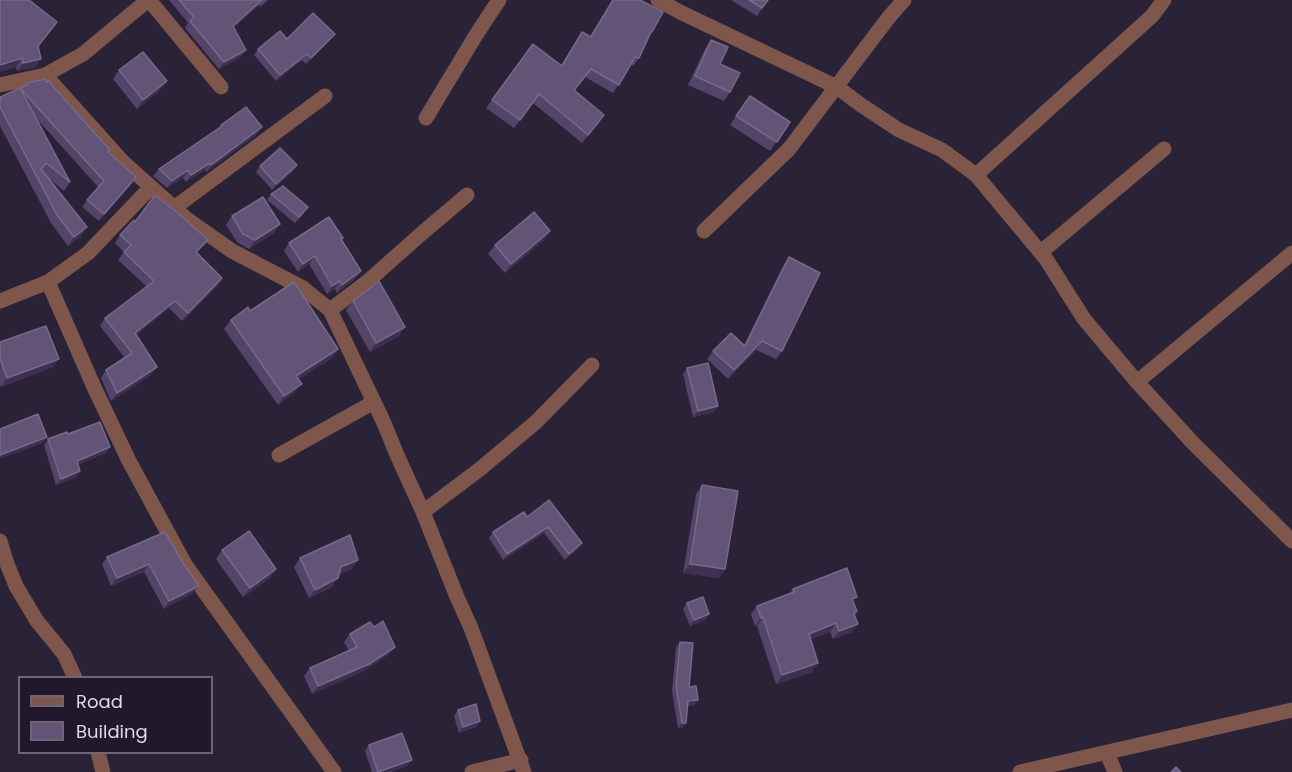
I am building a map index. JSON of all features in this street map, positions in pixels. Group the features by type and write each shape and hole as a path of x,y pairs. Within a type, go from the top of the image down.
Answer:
{"street":[{"path":"0,85 45,75 83,54 148,0 221,87"},
{"path":"426,118 500,0"},
{"path":"658,0 837,87 899,130 942,150 976,175 1041,252 1083,319 1137,382 1192,443 1292,541"},
{"path":"704,231 789,149 904,0"},
{"path":"976,175 1152,16 1164,0"},
{"path":"45,75 122,161 188,220 232,251 303,288 330,310 423,512 471,628 523,766 472,772"},
{"path":"174,208 326,96"},
{"path":"1041,252 1164,149"},
{"path":"0,301 48,282 88,253 151,187"},
{"path":"330,310 367,282 467,195"},
{"path":"1137,382 1292,253"},
{"path":"48,282 129,461 186,566 334,772"},
{"path":"423,512 465,482 536,422 592,365"},
{"path":"279,455 374,402"},
{"path":"1278,529 1292,519"},
{"path":"0,541 16,586 37,621 64,654 74,676"},
{"path":"1020,772 1292,710"},
{"path":"1107,753 1115,772"},
{"path":"98,754 103,772"}],"building":[{"path":"0,0 29,0 57,22 38,46 41,59 23,63 22,58 0,65"},
{"path":"179,0 262,0 233,26 246,50 224,62 190,21 194,17"},
{"path":"613,0 640,0 663,12 639,58 635,57 619,85 591,69 574,90 604,115 588,135 539,94 520,120 492,100 533,44 562,66 582,32 591,37"},
{"path":"749,0 768,0 762,8"},
{"path":"313,13 335,34 311,58 307,54 280,75 258,49 280,31 287,39"},
{"path":"711,40 728,47 720,64 740,73 730,92 695,76"},
{"path":"143,52 167,81 143,100 119,70"},
{"path":"45,79 110,150 108,152 136,177 104,214 87,200 104,181 20,88 27,83"},
{"path":"20,88 70,182 46,163 41,169 87,227 74,237 57,215 0,107 0,97"},
{"path":"750,96 790,122 777,142 736,116"},
{"path":"246,107 262,127 211,165 210,163 191,175 188,170 172,181 159,169 222,126"},
{"path":"280,148 297,165 276,184 260,166"},
{"path":"283,186 308,207 299,217 271,194"},
{"path":"155,195 208,240 196,252 222,278 188,313 175,301 135,333 157,367 117,393 106,370 132,353 105,318 154,281 124,252 131,245 120,235 134,220 135,222"},
{"path":"263,197 280,224 255,240 243,234 232,216"},
{"path":"534,212 550,231 511,264 495,245"},
{"path":"329,217 361,271 342,285 340,281 332,286 315,256 303,264 289,243"},
{"path":"789,257 820,273 782,351 762,341 734,370 713,351 731,333 745,346"},
{"path":"379,281 405,327 376,343 353,301"},
{"path":"294,282 338,349 296,376 302,384 284,396 231,320 248,307 250,311"},
{"path":"46,326 59,359 7,378 0,358 0,342"},
{"path":"708,363 718,406 698,411 687,368"},
{"path":"38,414 47,437 0,455 0,429"},
{"path":"100,422 110,447 77,461 80,471 61,479 48,439"},
{"path":"702,485 738,491 725,569 690,564"},
{"path":"549,500 582,543 569,554 548,527 507,554 493,532 524,512 527,517"},
{"path":"249,531 276,569 250,588 222,550"},
{"path":"165,532 199,586 169,601 149,564 117,578 107,557"},
{"path":"350,535 358,560 341,567 338,578 315,590 300,558"},
{"path":"847,568 857,597 852,599 857,611 854,614 858,624 839,631 836,623 809,634 818,663 782,675 763,617 761,618 757,606"},
{"path":"703,597 709,614 694,620 687,603"},
{"path":"383,621 395,647 369,664 318,686 310,668 357,647 350,634 370,622 374,627"},
{"path":"680,642 693,643 689,687 696,686 698,700 688,701 686,723 682,723 676,686"},
{"path":"476,704 480,721 463,727 458,710"},
{"path":"402,733 412,760 378,772 369,745"},
{"path":"1176,767 1181,772 1171,772"}]}
